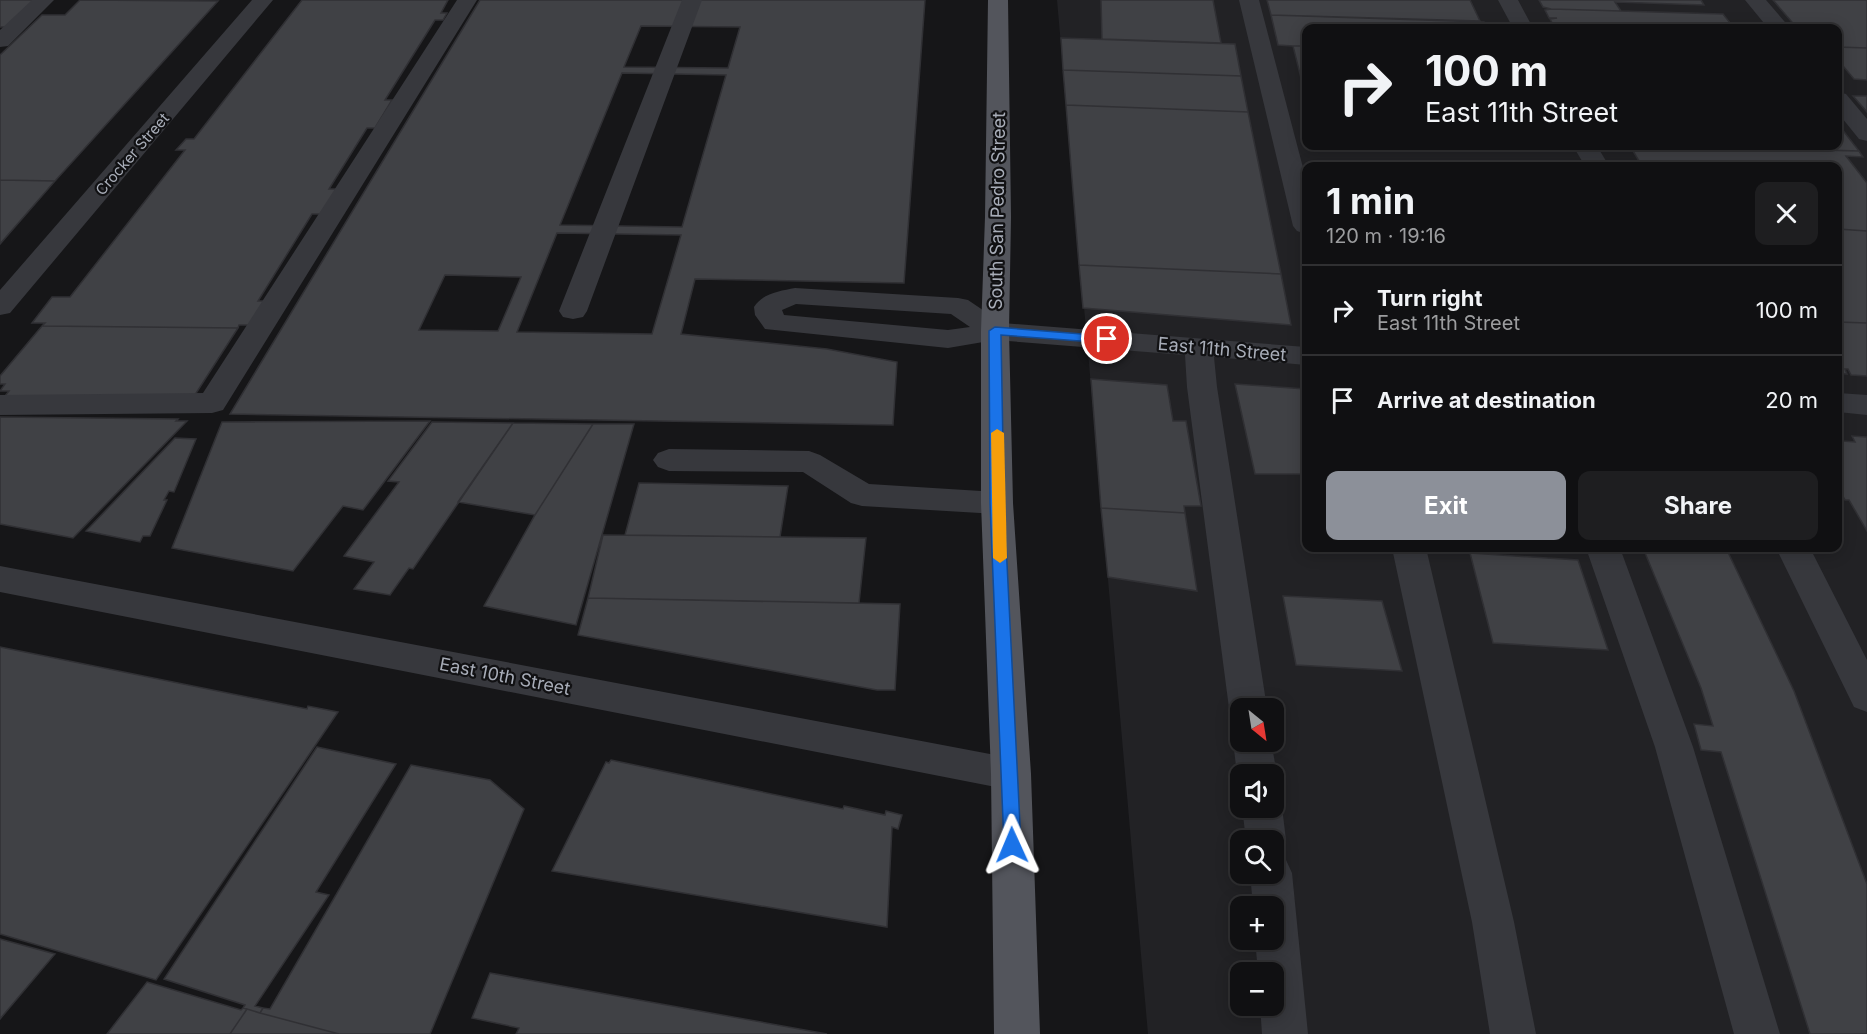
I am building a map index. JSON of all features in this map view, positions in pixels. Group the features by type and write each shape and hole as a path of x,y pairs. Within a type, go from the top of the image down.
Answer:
{"main road":[{"name":"South San Pedro Street","path":"998,0 998,218 995,331 997,503 1011,774 1017,1034"}],"street":[{"path":"0,41 44,0"},
{"name":"Crocker Street","path":"0,307 263,0"},
{"path":"0,405 212,404 467,0"},
{"path":"573,311 692,0"},
{"path":"1250,0 1302,210"},
{"path":"1508,0 1521,24"},
{"path":"1755,0 1776,24"},
{"path":"1842,104 1867,134"},
{"name":"East 11th Street","path":"995,331 958,306 795,296 777,301 768,307 769,315 775,323 797,326 948,339 995,331 1302,356"},
{"path":"1199,346 1202,387 1247,698"},
{"path":"1842,403 1867,405"},
{"path":"669,460 809,462 862,495 997,503"},
{"path":"1410,552 1490,911 1513,1034"},
{"path":"1604,552 1674,747 1757,1034"},
{"path":"1795,552 1857,658 1867,697"},
{"name":"East 10th Street","path":"0,579 1011,774"},
{"path":"1272,884 1285,1034"}],"shaded area":[{"path":"1057,0 1867,0 1867,1034 1148,1034"}],"building":[{"path":"0,0 39,0 10,27 0,27"},
{"path":"80,0 218,1 55,181 0,180 0,55 42,15 65,15"},
{"path":"302,0 448,0 441,13 447,13 443,20 435,20 385,100 392,100 375,128 367,128 329,189 337,189 322,214 312,214 258,301 267,301 253,325 239,325 238,328 42,326 45,323 32,323 52,297 70,297 185,150 176,150 186,139 194,139"},
{"path":"480,0 925,0 904,283 695,279 681,334 827,349 897,362 893,425 230,414","holes":["641,26 740,27 728,68 624,67","622,73 726,75 682,227 560,225","557,233 681,235 652,334 517,332","445,275 521,277 498,331 419,330"]},
{"path":"1101,0 1213,0 1221,43 1102,39"},
{"path":"1267,0 1470,0 1480,21 1271,15"},
{"path":"1539,0 1701,0 1704,5 1615,2 1621,11 1551,9 1543,7"},
{"path":"1773,0 1867,0 1867,48 1842,47 1842,24 1794,24"},
{"path":"1545,10 1723,14 1731,24 1553,24 1550,19 1557,18 1549,18"},
{"path":"1271,15 1484,22 1485,24 1302,24 1302,46 1278,45"},
{"path":"1061,38 1235,44 1241,76 1063,70"},
{"path":"1293,46 1302,46 1302,82"},
{"path":"1842,47 1867,48 1867,80 1854,79 1842,65"},
{"path":"1063,70 1241,76 1248,112 1066,105"},
{"path":"1853,96 1867,96 1867,112"},
{"path":"1066,105 1248,112 1281,274 1079,265"},
{"path":"1842,129 1859,151 1825,150 1842,150"},
{"path":"1632,150 1859,151 1863,157 1846,156 1867,183 1867,231 1842,229 1842,162 1640,162"},
{"path":"0,180 55,181 0,244"},
{"path":"1842,229 1867,231 1867,323 1842,322"},
{"path":"1079,265 1281,274 1291,325 1083,308"},
{"path":"1842,322 1867,323 1867,376 1851,375 1848,369 1845,369 1847,374 1842,373"},
{"path":"42,326 238,328 193,398 5,396 9,391 0,391 5,384 0,384 0,376"},
{"path":"1091,379 1167,385 1173,421 1186,421 1201,506 1184,506 1185,513 1101,508"},
{"path":"1235,384 1302,389 1302,474 1255,474"},
{"path":"0,417 178,419 176,421 187,421 73,538 0,524"},
{"path":"430,421 363,510 343,506 293,571 172,548 222,422"},
{"path":"432,422 513,423 413,569 409,568 390,595 354,589 374,562 344,556 399,482 388,481"},
{"path":"513,423 593,424 535,515 458,502"},
{"path":"593,424 634,424 576,625 484,606 535,515"},
{"path":"1852,436 1867,437 1867,531 1849,500 1845,500 1842,495 1842,439 1855,442"},
{"path":"175,438 196,439 174,492 169,491 164,500 167,500 150,536 143,536 140,542 86,531"},
{"path":"639,483 788,486 780,537 625,535"},
{"path":"1101,508 1185,513 1197,591 1108,577"},
{"path":"603,535 866,538 859,603 588,598"},
{"path":"1645,552 1728,552 1794,691 1867,884 1867,1034 1810,1034 1721,752 1701,750 1694,724 1713,726 1701,688"},
{"path":"1470,553 1578,560 1608,650 1493,643"},
{"path":"1283,596 1382,601 1402,671 1296,665"},
{"path":"588,598 900,604 895,690 877,690 578,635"},
{"path":"0,647 307,709 308,706 338,712 156,980 0,934"},
{"path":"317,747 396,764 316,892 329,895 255,1006 263,1008 260,1013 243,1008 245,1005 164,979"},
{"path":"611,760 843,809 844,806 885,815 886,811 902,815 898,829 892,827 887,927 552,871 606,762 609,763"},
{"path":"411,765 490,780 524,809 430,1034 339,1034 260,1013 263,1008 270,1009"},
{"path":"0,939 55,954 0,1019"},
{"path":"490,973 827,1034 516,1034 519,1028 472,1018"},
{"path":"147,982 241,1010 247,1009 230,1034 107,1034"},
{"path":"247,1009 260,1013 339,1034 230,1034"}],"slow traffic":[{"path":"997,433 1000,558"}],"route":[{"path":"1012,845 1011,774 997,503 995,331 1107,339"}]}
